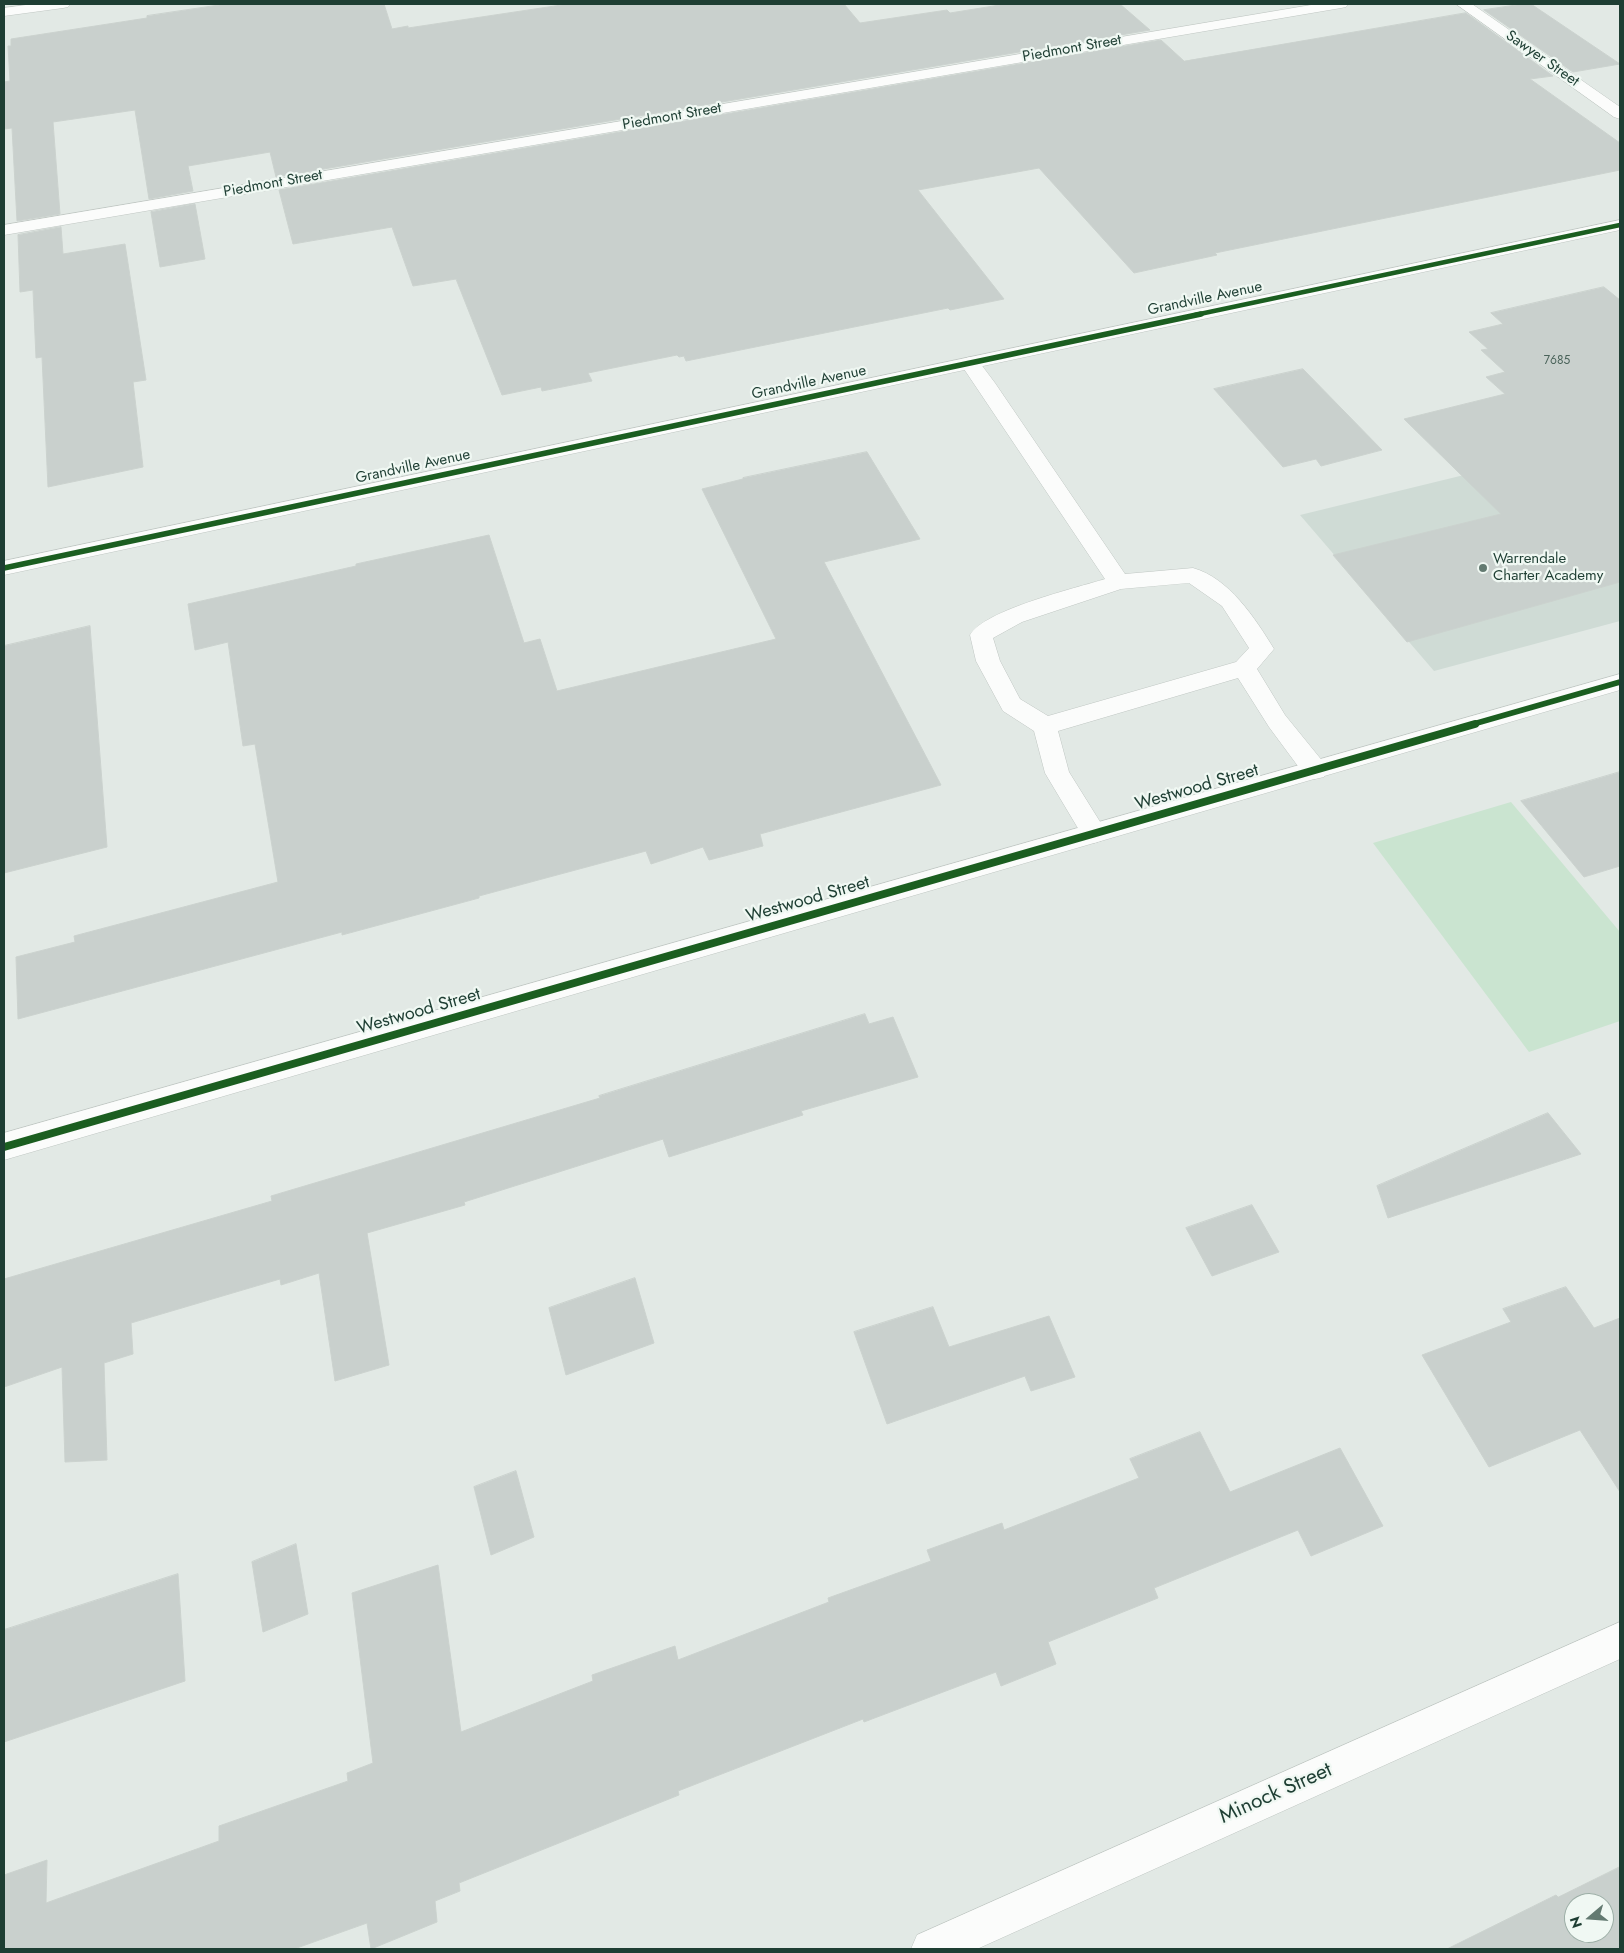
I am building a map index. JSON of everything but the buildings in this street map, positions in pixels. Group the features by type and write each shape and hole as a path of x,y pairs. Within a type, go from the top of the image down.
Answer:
{"street":[{"path":"4,12 63,4"},
{"name":"Piedmont Street","path":"4,230 1341,4"},
{"name":"Sawyer Street","path":"1463,4 1620,114"},
{"name":"Grandville Avenue","path":"4,568 1620,225"},
{"path":"970,363 1120,582"},
{"path":"1045,726 1244,668 1262,649 1230,601 1193,576 1120,582 1014,616 981,635 988,661 1011,705 1045,726 1057,773 1094,833"},
{"path":"1244,668 1277,720 1315,770"},
{"name":"Westwood Street","path":"4,1147 1620,682"},
{"name":"Minock Street","path":"931,1949 1620,1640"}],"shaded area":[{"name":"Warrendale Charter Academy","path":"1620,437 1620,621 1434,671 1300,515"}],"green space":[{"path":"1511,802 1620,932 1620,1021 1529,1052 1373,843"}],"cycle path":[{"path":"4,568 1620,225"},
{"path":"4,1147 1620,682"}],"place":[{"name":"Warrendale Charter Academy","path":"1483,568"}]}
